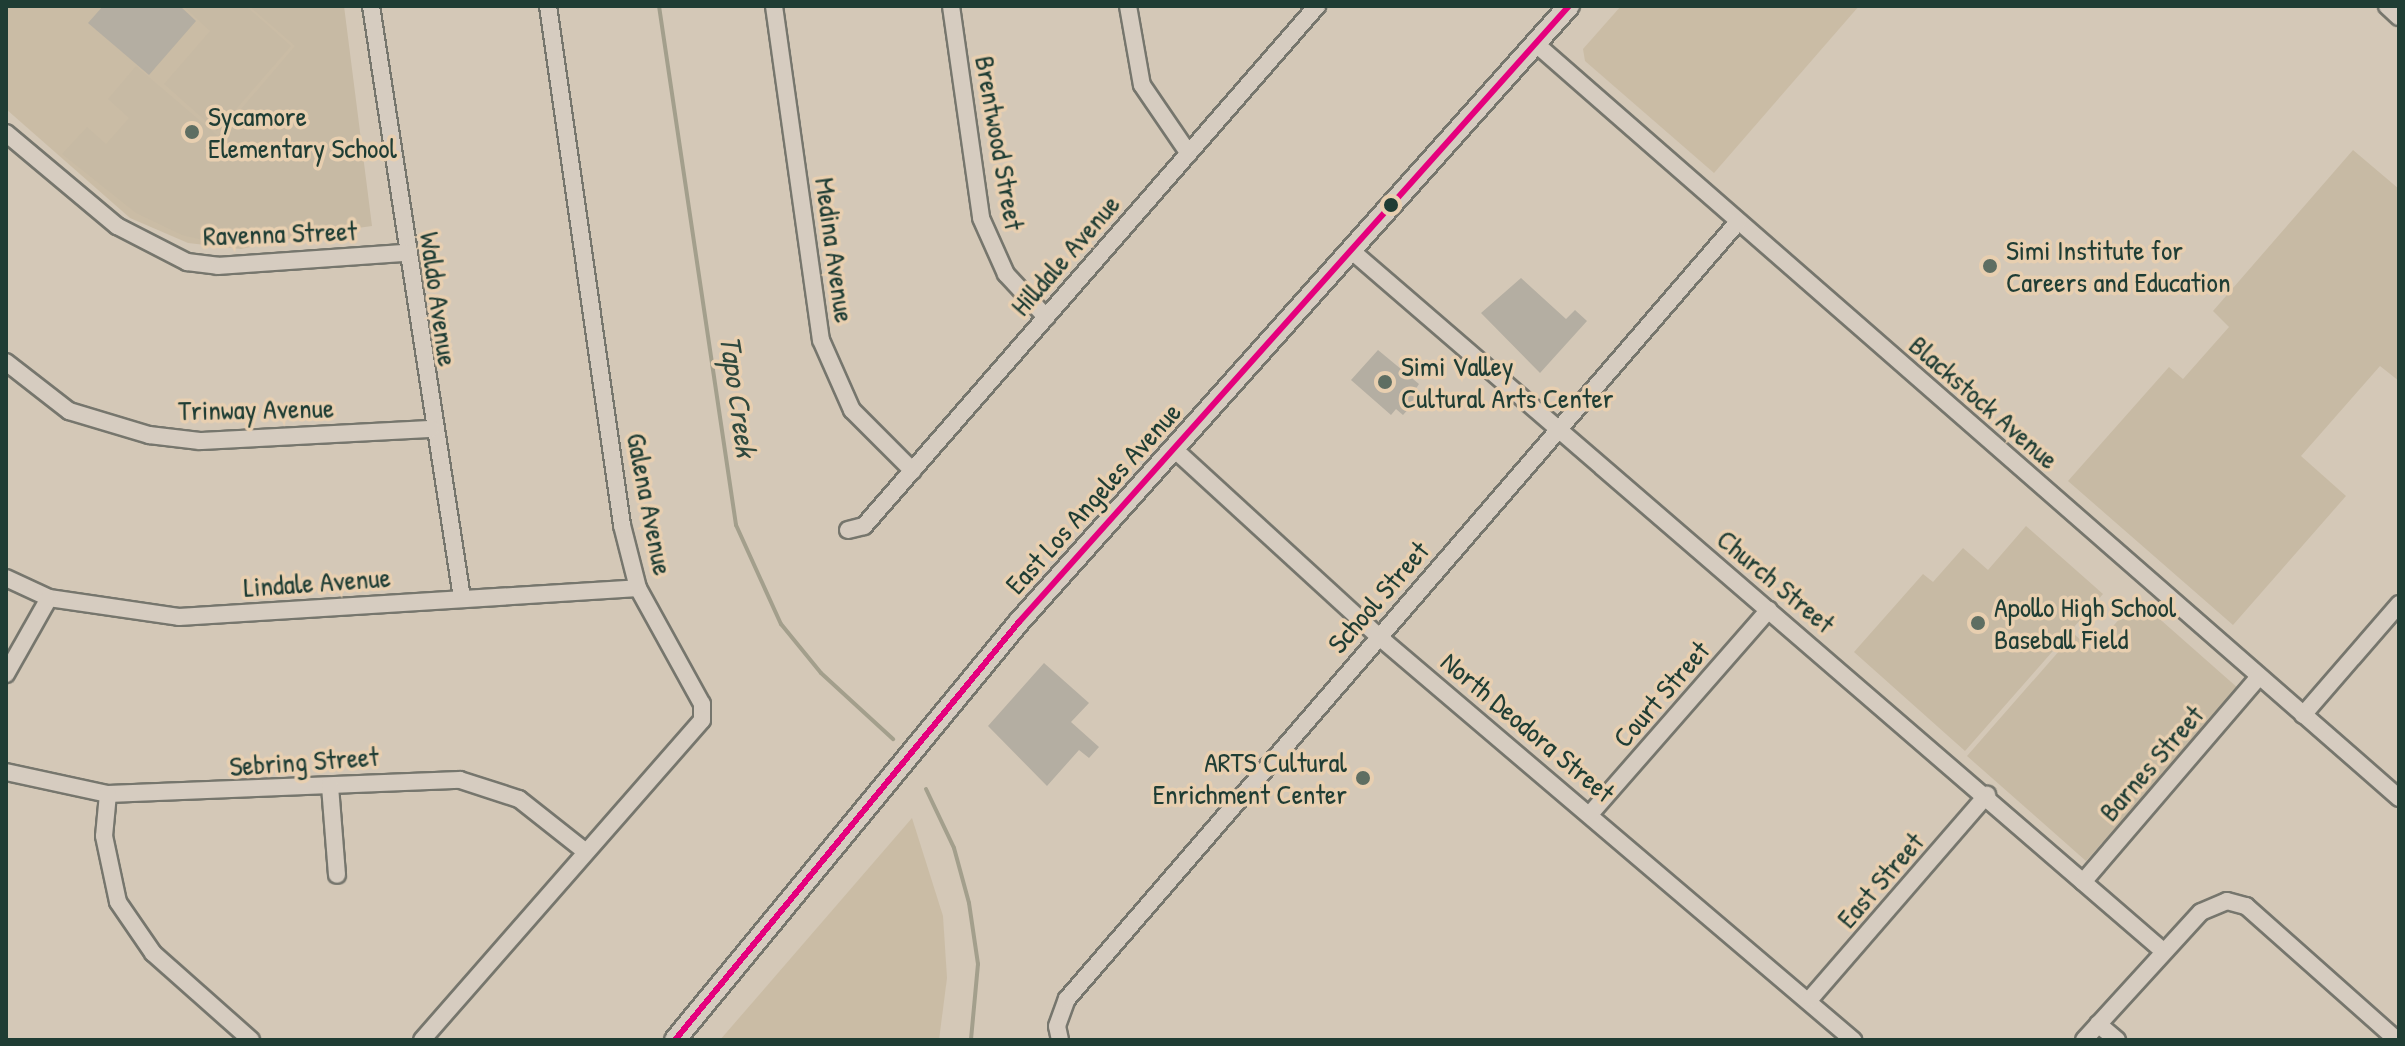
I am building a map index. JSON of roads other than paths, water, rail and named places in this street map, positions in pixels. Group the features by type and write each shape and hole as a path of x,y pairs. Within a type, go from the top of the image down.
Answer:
{"main road":[{"name":"East Los Angeles Avenue","path":"675,1040 941,715 1173,448 1353,252 1569,6"}],"street":[{"name":"Waldo Avenue","path":"371,6 431,429 462,598"},
{"name":"Galena Avenue","path":"422,1040 702,720 702,704 638,588 622,525 548,6"},
{"name":"Medina Avenue","path":"774,6 821,340 852,410 913,471"},
{"name":"Brentwood Street","path":"951,6 981,218 1006,274 1046,317"},
{"path":"1128,6 1142,85 1189,154"},
{"name":"Hilldale Avenue","path":"848,530 864,526 1317,6"},
{"path":"2387,6 2399,17"},
{"name":"Blackstock Avenue","path":"1536,44 2258,678 2399,798"},
{"name":"Ravenna Street","path":"6,133 117,226 187,262 218,266 406,253"},
{"name":"School Street","path":"1060,1040 1061,1008 1378,636 1738,222"},
{"name":"Church Street","path":"1353,252 1987,795 2163,951"},
{"name":"Trinway Avenue","path":"6,362 69,411 149,435 200,441 431,429"},
{"name":"North Deodora Street","path":"1173,448 1378,636 1811,998 1853,1040"},
{"name":"Lindale Avenue","path":"6,578 49,598 179,617 638,588"},
{"path":"6,674 49,598"},
{"path":"2303,715 2399,604"},
{"name":"Court Street","path":"1591,813 1769,610"},
{"name":"Barnes Street","path":"2083,882 2258,678"},
{"name":"Sebring Street","path":"6,772 108,794 330,786 437,778 486,785 547,817 586,852"},
{"path":"330,786 337,875"},
{"path":"108,794 104,836 118,902 153,953 251,1040"},
{"name":"East Street","path":"1811,998 1987,795"},
{"path":"2084,1040 2201,912 2227,901 2246,906 2397,1040"},
{"path":"2098,1024 2117,1040"}],"waterway":[{"name":"Tapo Creek","path":"659,6 736,525 781,624 821,673 893,739"},
{"name":"Tapo Creek","path":"926,789 954,848 969,903 978,964 971,1040"}],"place":[{"name":"Sycamore Elementary School","path":"192,132"},
{"name":"Simi Institute for Careers and Education","path":"1990,266"},
{"name":"Simi Valley Cultural Arts Center","path":"1385,382"},
{"name":"Apollo High School Baseball Field","path":"1978,623"},
{"name":"ARTS Cultural Enrichment Center","path":"1363,778"}]}
